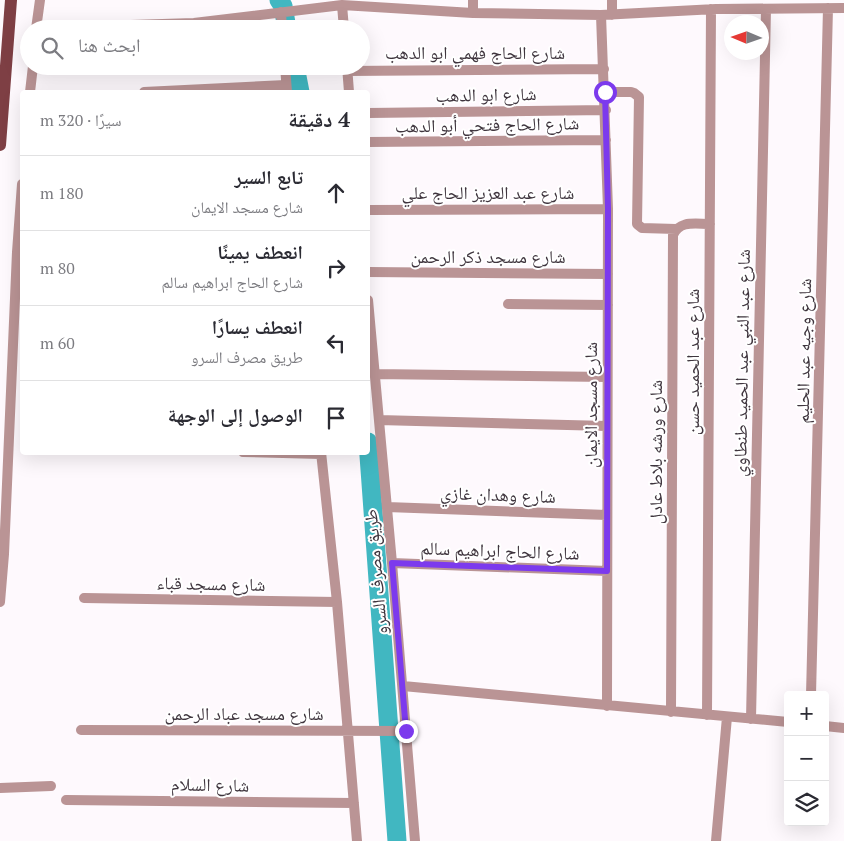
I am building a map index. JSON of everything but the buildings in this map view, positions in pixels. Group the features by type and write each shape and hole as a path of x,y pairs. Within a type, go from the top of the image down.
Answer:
{"main road":[{"path":"0,145 11,0"}],"street":[{"path":"37,20 40,0"},
{"path":"473,0 473,13"},
{"name":"شارع مسجد الايمان","path":"607,706 608,209 604,69 607,15 612,0"},
{"path":"660,0 660,12"},
{"path":"223,20 340,2 473,13 607,15 714,6 766,9 793,4 844,8"},
{"path":"340,2 343,20"},
{"name":"شارع عبد الحميد حسن","path":"707,715 710,224 714,6"},
{"name":"شارع وجيه عبد الحليم","path":"812,691 828,8"},
{"name":"شارع عبد النبي عبد الحميد طنطاوي","path":"751,719 766,9"},
{"path":"281,12 281,20"},
{"name":"شارع الحاج فهمي ابو الدهب","path":"370,68 604,69"},
{"path":"30,90 32,75"},
{"path":"239,90 286,89 285,75"},
{"path":"348,75 349,90"},
{"path":"605,92 634,92 639,98 636,224 642,228 676,229 686,224 710,224"},
{"name":"شارع ابو الدهب","path":"370,113 606,110"},
{"name":"شارع الحاج فتحي أبو الدهب","path":"370,142 606,140"},
{"name":"شارع عبد العزيز الحاج علي","path":"370,210 608,209"},
{"name":"شارع ورشه بلاط عادل","path":"671,712 673,235 676,229"},
{"path":"0,602 20,252"},
{"name":"شارع مسجد ذكر الرحمن","path":"370,272 608,274"},
{"path":"508,304 608,305"},
{"name":"طريق مصرف السرو","path":"370,363 374,374 379,420 415,841"},
{"path":"374,374 607,377"},
{"path":"379,420 607,426"},
{"path":"321,455 337,602 357,841"},
{"name":"شارع وهدان غازي","path":"387,507 607,515"},
{"name":"شارع الحاج ابراهيم سالم","path":"392,563 607,571"},
{"name":"شارع مسجد قباء","path":"84,598 337,602"},
{"path":"403,686 784,722"},
{"path":"716,841 727,717"},
{"path":"829,726 844,728"},
{"name":"شارع مسجد عباد الرحمن","path":"81,730 406,731"},
{"path":"0,788 51,786"},
{"name":"شارع السلام","path":"66,800 354,804"}],"waterway":[{"path":"279,0 283,6 285,20"},
{"path":"297,75 300,90"},
{"path":"369,455 397,841"}],"route":[{"path":"406,731 392,563 607,571 608,209 605,92"}]}
